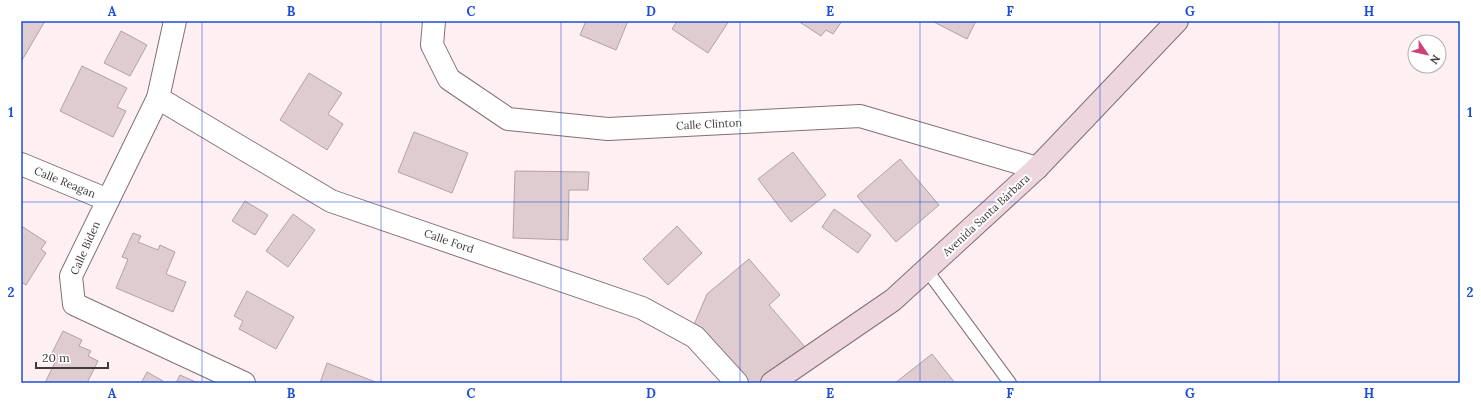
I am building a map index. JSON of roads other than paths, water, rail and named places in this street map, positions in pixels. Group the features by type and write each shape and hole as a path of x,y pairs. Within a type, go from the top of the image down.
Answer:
{"street":[{"name":"Calle Biden","path":"175,21 158,98 71,276 74,304 244,383"},
{"name":"Calle Clinton","path":"434,21 432,45 449,79 508,120 608,129 860,116 1037,168"},
{"name":"Avenida Santa Bárbara","path":"772,383 893,300 1037,168 1177,21"},
{"name":"Calle Ford","path":"158,98 332,201 642,308 695,338 737,383"},
{"name":"Calle Reagan","path":"21,164 108,200"}],"lane":[{"path":"926,269 1010,383"}]}
